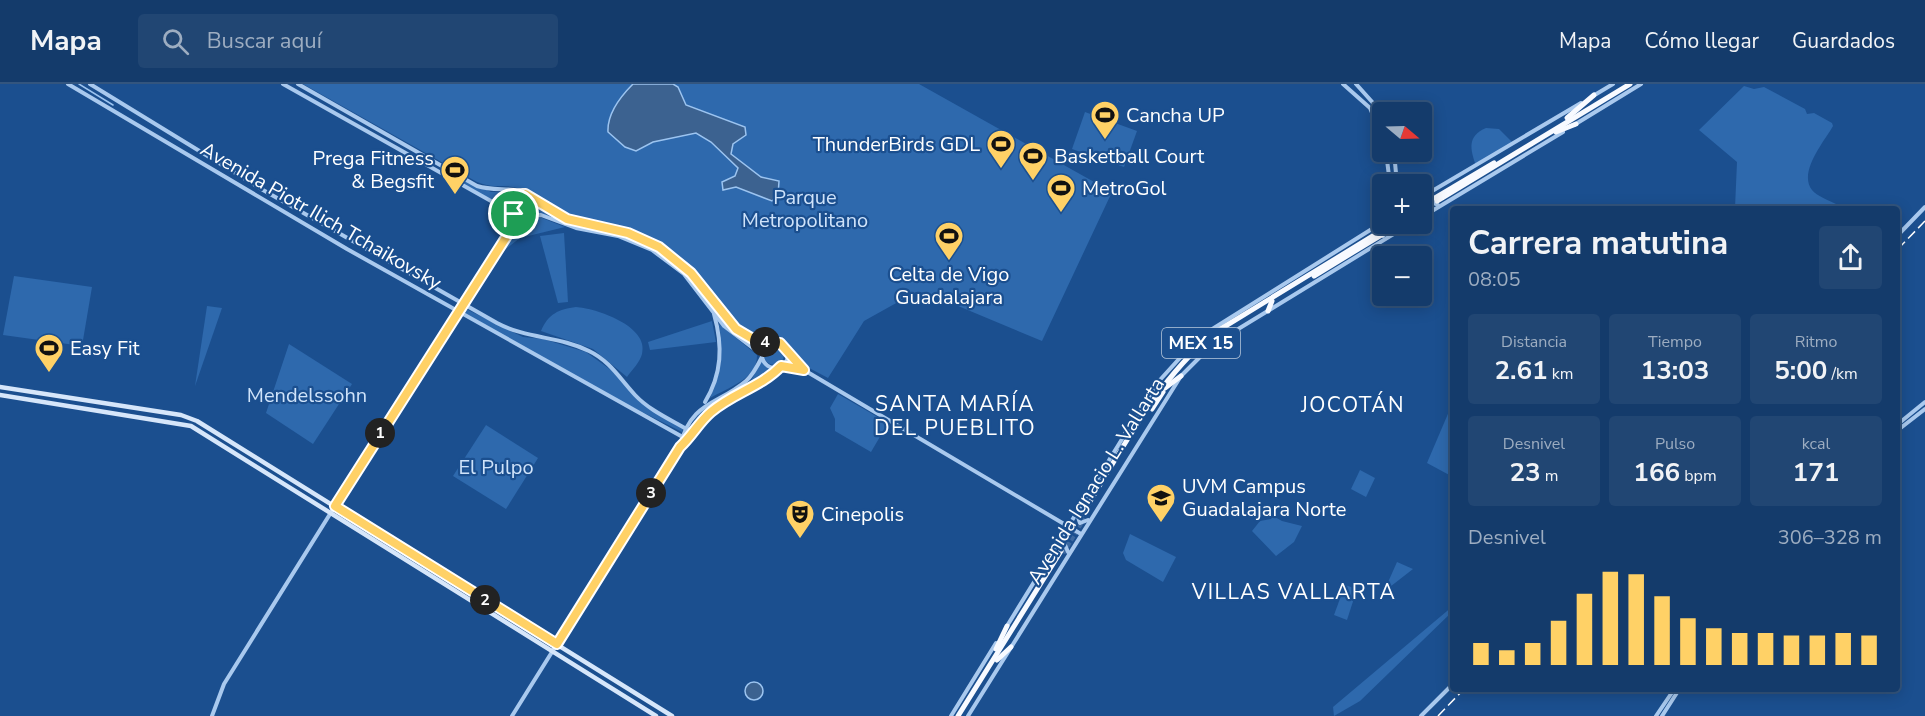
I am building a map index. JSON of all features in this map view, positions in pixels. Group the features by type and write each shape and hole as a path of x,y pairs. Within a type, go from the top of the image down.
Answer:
{"highway":[{"path":"1438,202 1623,84"},
{"path":"1438,202 1630,84"},
{"path":"1567,118 1594,95"},
{"path":"1535,141 1576,124"},
{"name":"Avenida Ignacio L. Vallarta","path":"1083,516 1155,397 1175,369 1200,344 1378,234"},
{"path":"1258,299 1271,300 1268,311"},
{"name":"Avenida Ignacio L. Vallarta","path":"1083,516 1165,388 1185,362 1208,342 1271,300"},
{"path":"1200,344 1210,330"},
{"path":"1165,388 1181,376"},
{"path":"1126,432 1155,397"},
{"name":"Avenida Ignacio L. Vallarta","path":"960,716 997,660 1061,552"},
{"name":"Avenida Ignacio L. Vallarta","path":"960,716 983,674 1061,552"},
{"path":"983,674 1006,626"},
{"path":"997,660 1011,647"}],"main road":[{"path":"0,387 188,417 672,716"},
{"path":"0,395 185,424 656,716"}],"street":[{"name":"Avenida Piotr Ilich Tchaikovsky","path":"68,84 457,311 688,440"},
{"name":"Avenida Piotr Ilich Tchaikovsky","path":"90,84 263,190 517,333 555,338 592,352 614,368 636,396 693,433"},
{"path":"283,84 519,217 541,215 576,228 629,239 652,250 677,264 700,292 714,314 762,356 768,366 804,370"},
{"path":"298,84 477,186 495,191 515,189 567,219 639,237 700,282 736,329 753,340 783,345 804,370 1081,534"},
{"path":"1343,84 1372,111"},
{"path":"1356,84 1372,102"},
{"path":"1432,192 1613,84"},
{"path":"1432,208 1641,84"},
{"path":"514,214 511,208 512,200 517,195 525,194"},
{"path":"528,216 534,210 533,200"},
{"path":"1432,203 1438,202"},
{"path":"1900,232 1925,207"},
{"path":"212,716 224,684 461,303 519,217"},
{"name":"Avenida Ignacio L. Vallarta","path":"951,716 1006,626 1061,552 1081,534 1083,516 1126,432 1150,393 1175,360 1210,330 1258,299 1377,234"},
{"path":"1377,243 1380,234"},
{"name":"Avenida Ignacio L. Vallarta","path":"968,716 1011,647 1061,552 1068,526 1083,516 1181,376 1212,345 1393,234"},
{"path":"680,447 682,437 704,406 715,383 720,361 720,338 714,314"},
{"path":"704,406 748,379 765,347 772,342"},
{"path":"512,716 680,447 711,412 768,379 786,360 787,352"},
{"path":"1900,424 1925,402"},
{"path":"1900,424 1925,409"},
{"path":"1421,716 1450,687"},
{"path":"1656,716 1672,692"},
{"path":"1662,716 1677,692"}],"green space":[{"name":"Parque Metropolitano","path":"303,84 919,84 1112,192 1042,341 927,293 916,292 864,321 828,378 796,361 780,340 760,341 746,335 726,316 691,270 667,249 638,235 561,212 523,190 477,182"},
{"path":"1744,86 1754,89 1764,87 1805,109 1807,114 1814,113 1832,123 1833,126 1810,166 1809,183 1814,192 1836,206 1735,206 1737,162 1699,130"},
{"name":"Cancha UP","path":"1085,112 1137,131 1124,167 1072,149"},
{"path":"1486,128 1499,129 1513,143 1476,166 1472,154 1473,139"},
{"path":"444,169 491,192 518,192 508,204 511,211 442,172"},
{"path":"523,196 530,199 533,206 530,213 523,216 516,213 513,206 516,199"},
{"path":"536,204 570,219 636,236 678,262 675,265 642,246 607,233 534,214"},
{"path":"542,218 565,227 520,238 493,259 507,237 518,226 533,219"},
{"path":"564,233 568,302 558,303 540,236"},
{"path":"679,265 729,324 753,342 765,345 760,351 725,325"},
{"path":"14,276 92,287 82,346 3,335"},
{"path":"207,306 222,308 195,386"},
{"path":"576,307 619,320 638,335 642,344 642,354 627,377 593,349 541,331 547,320 555,313"},
{"path":"464,308 523,337 543,339 586,352 611,370 640,402 683,429 682,432 612,397 461,311"},
{"path":"712,321 716,342 650,350 648,342"},
{"path":"719,324 757,355 756,363 747,377 710,398 717,380 720,361"},
{"name":"Mendelssohn","path":"289,344 352,384 313,444 266,413"},
{"path":"774,345 781,348 784,355 781,362 774,365 767,362 764,355 767,348"},
{"path":"761,361 776,370 704,415 694,431 689,428 700,412 751,381"},
{"path":"838,394 888,423 871,452 835,431 835,419 830,408"},
{"path":"1450,409 1450,475 1427,463"},
{"name":"El Pulpo","path":"486,425 538,458 506,509 453,476"},
{"path":"1360,470 1375,478 1366,497 1351,489"},
{"path":"1273,516 1302,526 1294,542 1276,556 1252,531 1260,521 1271,519"},
{"path":"1130,534 1176,557 1163,582 1126,560 1123,553"},
{"path":"1397,562 1413,569 1386,590 1385,589"},
{"path":"1345,585 1357,589 1347,620 1334,615"},
{"path":"1450,609 1450,614 1360,701 1334,716 1333,707"}],"shaded area":[{"path":"633,84 673,84 678,87 686,105 745,127 746,135 733,144 731,154 761,177 779,181 778,196 772,201 736,187 723,190 722,182 735,176 738,168 711,142 696,133 653,142 636,151 625,147 608,132 608,125 616,106"},
{"path":"754,682 760,685 763,691 760,697 754,700 748,697 745,691 748,685"}],"waterway":[{"path":"79,84 113,105"}],"tunnel":[{"path":"1432,205 1436,202"},
{"path":"1063,553 1084,518"}],"railway":[{"path":"1900,247 1925,221"},
{"path":"1438,716 1461,692"}],"place":[{"name":"Cancha UP","path":"1105,140"},
{"name":"ThunderBirds GDL","path":"1001,170"},
{"name":"Basketball Court","path":"1033,182"},
{"name":"Prega Fitness & Begsfit","path":"455,196"},
{"name":"MetroGol","path":"1061,214"},
{"name":"Celta de Vigo Guadalajara","path":"949,262"},
{"name":"Easy Fit","path":"49,374"},
{"name":"UVM Campus Guadalajara Norte","path":"1161,524"},
{"name":"Cinepolis","path":"800,540"}],"district":[{"name":"JOCOTÁN","path":"1353,405"},
{"name":"SANTA MARÍA DEL PUEBLITO","path":"955,416"},
{"name":"VILLAS VALLARTA","path":"1294,592"}],"route":[{"path":"525,194 567,219 617,229 649,241 668,252 691,273 736,329 758,342 780,343 804,370 779,366 768,379 711,412 704,419 680,447 557,644 335,506 483,269 519,217 514,214 511,208 512,200 517,195 525,194"}]}
